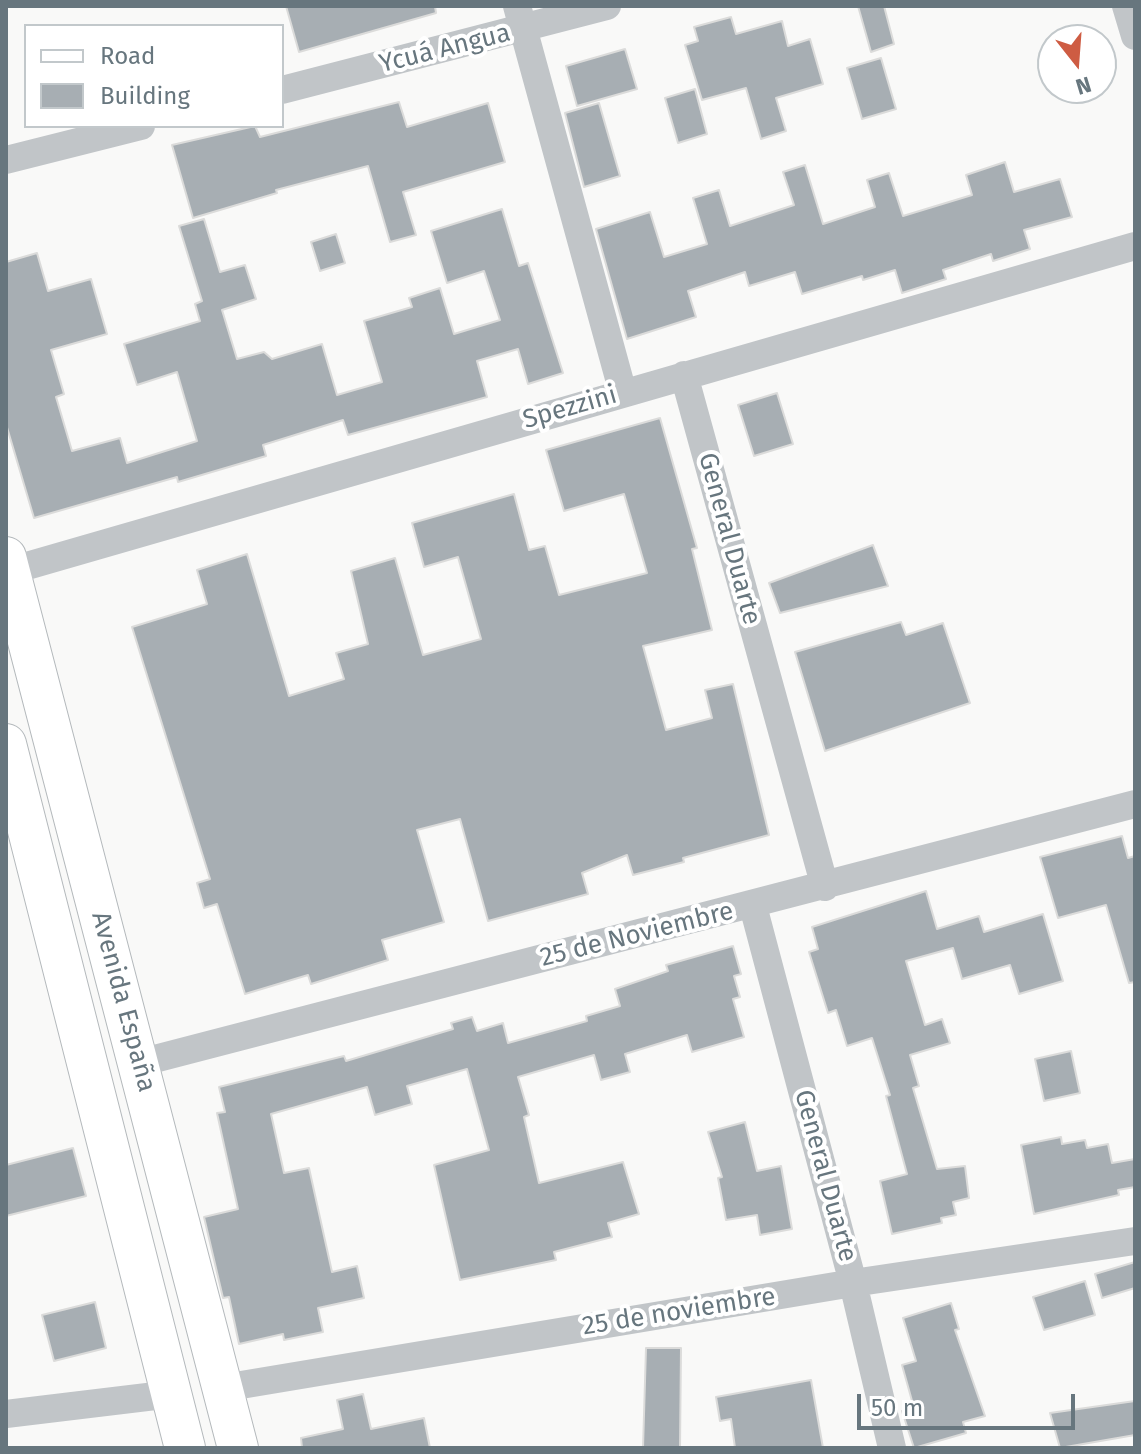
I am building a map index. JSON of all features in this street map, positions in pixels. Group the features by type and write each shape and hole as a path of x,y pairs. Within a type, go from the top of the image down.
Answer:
{"street":[{"name":"Ycuá Angua","path":"284,89 520,17 607,6"},
{"path":"1126,6 1135,36"},
{"path":"520,17 623,393"},
{"path":"6,160 133,128"},
{"name":"Spezzini","path":"7,567 1135,246"},
{"name":"General Duarte","path":"684,375 825,887"},
{"name":"Avenida España","path":"7,567 238,1448"},
{"name":"Avenida España","path":"6,744 185,1448"},
{"name":"25 de Noviembre","path":"139,1063 753,906 1135,804"},
{"name":"General Duarte","path":"753,906 853,1283 892,1448"},
{"name":"25 de noviembre","path":"223,1388 853,1283 1135,1241"},
{"path":"6,1414 172,1394"}],"building":[{"path":"286,6 435,6 436,13 299,52"},
{"path":"858,6 884,6 894,44 871,52"},
{"path":"731,17 736,34 782,21 788,46 810,39 823,84 776,98 786,131 761,139 746,88 702,100 685,45 698,41 694,27"},
{"path":"625,49 637,89 577,106 566,66"},
{"path":"881,58 896,109 862,119 847,68"},
{"path":"695,89 707,134 678,143 665,98"},
{"path":"399,102 407,127 488,103 505,162 403,192 416,235 390,242 368,166 276,190 277,193 193,218 172,145 246,128 256,128 260,137"},
{"path":"599,103 620,176 584,187 565,113"},
{"path":"1005,162 1014,192 1060,179 1072,217 1024,230 1030,249 993,261 991,254 943,270 946,279 902,293 895,270 863,280 862,276 802,294 795,272 749,286 745,272 688,291 696,317 627,339 596,229 650,212 664,257 707,244 693,198 719,190 730,226 794,205 783,172 805,165 823,224 875,207 867,180 889,173 903,216 972,195 966,175"},
{"path":"502,209 519,266 528,263 563,373 528,384 518,349 477,361 487,397 348,435 343,420 263,445 266,456 178,482 177,477 34,518 6,424 6,262 37,253 48,291 91,279 107,334 51,350 64,394 56,397 72,451 120,438 127,463 197,441 177,372 137,385 124,344 200,321 195,304 202,301 179,226 204,219 220,272 245,265 256,299 222,310 237,359 264,352 272,359 322,344 337,395 382,382 364,321 412,307 409,298 440,288 454,334 500,320 484,271 447,283 431,231"},
{"path":"336,234 345,263 320,271 311,242"},
{"path":"777,393 793,444 754,456 738,405"},
{"path":"660,418 697,548 692,549 712,630 643,646 666,730 712,718 705,690 733,684 769,835 633,875 627,855 582,873 588,894 488,921 460,819 417,830 444,922 382,940 388,960 311,984 308,975 245,994 217,904 204,908 197,883 210,879 132,627 207,604 197,570 247,554 289,696 344,679 336,653 368,644 351,571 395,558 423,655 481,639 458,557 424,567 412,523 514,494 529,550 545,546 559,595 647,573 624,494 564,511 546,450"},
{"path":"873,545 888,586 780,613 769,583"},
{"path":"901,622 906,635 943,623 970,703 825,751 795,652"},
{"path":"1122,836 1128,858 1135,856 1135,982 1129,983 1106,905 1058,918 1040,857"},
{"path":"926,891 937,929 979,916 984,932 1043,914 1063,981 1019,994 1010,965 962,979 953,948 906,961 925,1025 942,1019 950,1043 910,1055 919,1086 913,1088 937,1169 965,1166 969,1198 953,1202 956,1215 941,1218 942,1223 892,1234 880,1181 907,1174 886,1096 890,1095 872,1038 847,1046 836,1010 828,1013 809,952 818,949 812,927"},
{"path":"733,946 741,974 734,976 740,997 733,999 744,1037 692,1052 687,1035 625,1054 630,1072 601,1080 594,1055 518,1077 529,1115 524,1117 539,1183 623,1162 639,1214 608,1223 612,1237 554,1252 556,1260 460,1280 434,1165 489,1150 467,1069 407,1086 412,1104 375,1115 367,1087 271,1114 284,1173 309,1168 332,1272 357,1266 364,1298 318,1308 323,1332 284,1340 283,1334 239,1344 229,1297 223,1298 204,1217 238,1209 217,1113 225,1112 219,1087 344,1056 346,1061 453,1029 451,1023 472,1017 477,1031 503,1023 508,1043 587,1021 586,1016 620,1006 615,989 668,971 666,965"},
{"path":"1071,1051 1080,1093 1044,1101 1035,1059"},
{"path":"745,1122 757,1171 781,1166 792,1229 760,1235 757,1215 726,1220 718,1178 722,1177 708,1132"},
{"path":"1061,1137 1062,1144 1085,1140 1087,1148 1108,1144 1112,1163 1135,1159 1135,1187 1118,1190 1119,1195 1034,1214 1021,1145"},
{"path":"73,1148 86,1196 6,1216 6,1165"},
{"path":"1135,1262 1135,1288 1102,1298 1095,1274"},
{"path":"1085,1281 1095,1315 1044,1330 1033,1297"},
{"path":"95,1302 106,1348 54,1361 42,1315"},
{"path":"951,1303 959,1329 955,1330 985,1416 963,1422 966,1433 914,1448 902,1411 914,1408 902,1365 916,1361 903,1318"},
{"path":"646,1348 681,1348 680,1448 643,1448"},
{"path":"811,1380 823,1448 735,1448 731,1419 720,1421 716,1397"},
{"path":"363,1394 371,1429 424,1418 430,1448 302,1448 301,1438 343,1429 337,1400"},
{"path":"1135,1401 1135,1435 1060,1448 1050,1413"}]}
